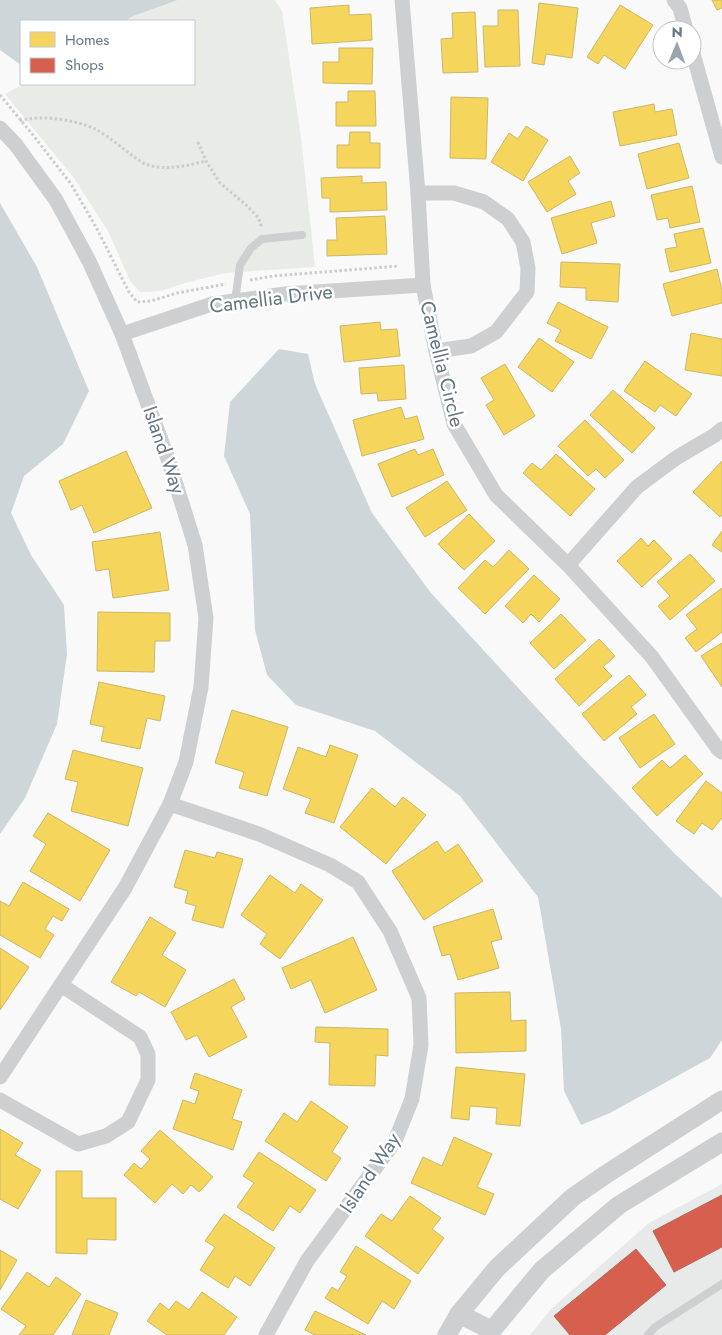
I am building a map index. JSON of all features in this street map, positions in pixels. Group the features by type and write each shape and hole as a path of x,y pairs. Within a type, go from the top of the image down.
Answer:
{"street":[{"name":"Camellia Circle","path":"402,0 418,193 423,285 436,351 454,424 496,496 568,564 652,657 722,752"},
{"path":"674,0 680,8 683,20"},
{"path":"698,70 722,157"},
{"name":"Island Way","path":"0,128 16,145 56,200 89,261 122,334 168,459 195,545 206,618 201,687 186,762 170,804 126,888 0,1077"},
{"path":"418,193 454,193 484,202 508,218 523,242 528,268 527,292 496,332 471,346 436,351"},
{"name":"Camellia Drive","path":"122,334 212,304 285,294 423,285"},
{"path":"568,564 637,487 676,458 722,429"},
{"name":"Island Way","path":"170,804 259,834 330,865 358,882 390,931 419,998 422,1046 412,1099 395,1141 307,1261 266,1335"},
{"path":"0,1100 78,1144 106,1136 128,1122 148,1080 148,1054 140,1038 61,985"},
{"path":"446,1335 459,1314 497,1268 573,1197 722,1100"},
{"path":"459,1314 493,1333 542,1270 620,1205 722,1142"}],"lane":[{"path":"235,301 240,265 251,248 262,239 302,235"},
{"path":"648,1335 655,1327 722,1284"}],"path":[{"path":"0,95 71,184 96,227 128,292 137,302 152,301 177,293 274,276 398,266"},
{"path":"0,128 21,120 44,118 74,122 95,129 144,164 160,168 184,166 206,161"},
{"path":"198,142 206,161 220,183 258,217 262,228 262,239"}],"shaded area":[{"path":"0,0 178,0 126,20 20,20 20,64 0,50"},
{"path":"178,0 275,0 282,11 301,137 315,267 225,273 161,291 140,292 130,281 109,233 74,178 5,94 22,85 195,85 195,20 126,20"},
{"path":"0,203 37,267 89,391 63,444 24,476 11,513 31,555 64,605 67,654 57,724 25,798 0,834"},
{"path":"279,349 308,354 315,384 372,513 431,593 579,754 675,854 722,898 722,1040 710,1058 610,1113 581,1125 564,1091 561,1029 538,897 460,796 375,731 296,705 267,675 255,630 250,514 224,456 230,402"},
{"path":"722,1184 722,1335 530,1335 552,1308 649,1223"}],"building: Homes":[{"path":"712,0 722,0 722,8 717,10"},
{"path":"539,3 578,8 572,58 546,54 544,65 532,63"},
{"path":"349,5 349,15 371,14 372,40 312,44 310,8"},
{"path":"620,5 652,24 625,69 604,55 598,64 587,57"},
{"path":"498,10 518,10 520,66 485,67 483,26 498,26"},
{"path":"475,12 478,72 443,73 441,39 453,38 452,13"},
{"path":"339,48 373,48 372,84 323,83 323,62 339,62"},
{"path":"348,91 375,91 376,126 336,126 336,102 348,102"},
{"path":"451,97 488,98 486,159 450,158"},
{"path":"654,104 655,112 672,109 677,135 620,146 613,112"},
{"path":"526,126 548,140 523,181 491,162 509,133 518,139"},
{"path":"350,132 370,132 370,143 380,143 380,168 337,168 337,145 349,145"},
{"path":"679,143 689,178 647,189 638,154"},
{"path":"570,156 580,173 568,181 576,194 547,212 528,182"},
{"path":"362,176 362,183 386,182 387,210 330,212 330,198 322,198 321,178"},
{"path":"692,186 700,222 670,228 668,218 657,220 651,195"},
{"path":"611,201 615,216 591,223 597,243 562,254 551,218"},
{"path":"385,216 387,254 327,256 327,240 337,240 336,218"},
{"path":"703,228 711,263 670,272 665,249 677,247 674,234"},
{"path":"561,262 620,264 618,302 586,300 586,288 560,287"},
{"path":"717,269 722,290 722,303 672,316 663,284"},
{"path":"558,302 608,327 591,359 555,341 561,330 547,323"},
{"path":"380,322 381,330 397,329 400,356 344,362 340,326"},
{"path":"691,333 722,339 722,376 685,370"},
{"path":"539,338 574,362 552,392 518,367"},
{"path":"645,361 692,394 676,416 660,405 655,412 624,391"},
{"path":"505,364 535,416 504,435 486,405 494,400 481,378"},
{"path":"404,365 406,399 378,401 377,393 361,394 359,368"},
{"path":"613,390 655,428 632,453 590,415"},
{"path":"401,407 405,419 417,416 424,439 362,456 353,420"},
{"path":"585,420 624,460 605,478 596,469 588,476 558,446"},
{"path":"415,449 418,455 433,449 444,475 392,497 378,464"},
{"path":"126,451 152,508 94,533 82,505 71,510 59,481"},
{"path":"556,454 595,489 570,516 523,473 532,463 541,470"},
{"path":"722,461 722,515 720,517 693,492"},
{"path":"447,481 467,510 425,537 406,508"},
{"path":"469,514 495,541 464,570 438,544"},
{"path":"722,531 722,552 712,545"},
{"path":"160,532 169,590 113,598 109,569 96,571 92,542"},
{"path":"641,538 648,546 654,540 672,559 642,587 617,561"},
{"path":"509,550 529,569 485,614 458,588 485,560 493,567"},
{"path":"690,554 715,581 670,620 658,606 670,596 657,582"},
{"path":"534,575 560,599 539,622 531,614 523,623 505,606"},
{"path":"722,588 722,632 696,652 685,638 697,629 686,615"},
{"path":"98,612 170,613 170,641 155,641 154,672 97,671"},
{"path":"561,614 586,640 554,669 530,643"},
{"path":"599,639 615,656 603,667 612,676 579,706 555,679"},
{"path":"722,643 722,687 701,656"},
{"path":"629,675 646,695 631,707 637,714 604,741 582,714"},
{"path":"99,682 165,696 160,721 147,718 140,749 101,741 104,727 90,724"},
{"path":"232,710 288,727 267,796 239,788 244,772 215,763"},
{"path":"654,714 675,744 640,768 619,738"},
{"path":"330,745 358,755 334,823 305,813 311,799 283,789 298,747 326,757"},
{"path":"73,750 143,768 128,826 71,811 78,782 65,779"},
{"path":"685,755 703,774 657,816 632,788 662,760 670,768"},
{"path":"706,781 722,793 722,818 712,830 702,823 694,834 676,821"},
{"path":"372,788 395,807 403,797 426,815 386,864 340,827"},
{"path":"48,813 110,850 80,901 30,871 46,844 33,836"},
{"path":"437,841 445,853 458,844 483,881 424,920 392,871"},
{"path":"185,850 215,858 217,852 243,859 223,928 192,920 196,906 185,903 188,891 174,887"},
{"path":"270,875 295,893 301,884 323,900 280,959 260,944 267,934 241,915"},
{"path":"23,882 69,909 62,921 53,916 45,929 54,935 40,958 0,935 0,901 9,906"},
{"path":"493,909 502,939 491,942 499,968 458,980 450,954 442,956 433,927"},
{"path":"150,917 176,933 162,955 186,970 165,1007 139,992 136,996 111,982"},
{"path":"353,937 377,990 325,1013 311,980 291,989 282,968"},
{"path":"0,948 29,967 0,1010"},
{"path":"234,979 245,999 231,1007 247,1037 209,1057 197,1035 186,1040 171,1012"},
{"path":"510,992 511,1021 526,1020 526,1051 456,1053 455,993"},
{"path":"316,1027 388,1029 388,1056 376,1055 375,1086 329,1085 330,1043 315,1042"},
{"path":"456,1067 525,1074 520,1126 496,1124 497,1108 470,1106 469,1120 451,1118"},
{"path":"195,1073 242,1090 232,1119 242,1122 233,1150 173,1129 183,1100 195,1104 199,1091 190,1088"},
{"path":"311,1101 348,1127 332,1152 341,1158 326,1181 265,1141 284,1113 297,1122"},
{"path":"0,1129 23,1143 15,1155 41,1170 18,1209 0,1199"},
{"path":"160,1130 213,1177 199,1192 191,1185 183,1194 172,1184 155,1203 124,1175 134,1163 141,1169 150,1159 141,1151"},
{"path":"454,1137 492,1154 477,1187 494,1194 485,1215 411,1183 423,1157 442,1166"},
{"path":"259,1152 316,1190 300,1213 290,1206 273,1231 237,1207 254,1183 243,1176"},
{"path":"56,1171 82,1171 82,1198 116,1198 116,1240 87,1239 87,1254 56,1253"},
{"path":"410,1196 441,1218 432,1229 444,1238 418,1274 365,1236 381,1214 392,1221"},
{"path":"224,1214 275,1248 250,1286 235,1276 228,1288 200,1270 215,1247 205,1241"},
{"path":"356,1246 411,1281 394,1309 382,1301 368,1324 325,1298 332,1287 338,1291 347,1276 340,1272"},
{"path":"0,1250 17,1260 0,1290"},
{"path":"27,1272 49,1287 56,1277 81,1294 53,1335 19,1335 26,1326 1,1309"},
{"path":"202,1292 237,1317 224,1335 167,1335 147,1321 160,1303 169,1310 176,1301 189,1310"},
{"path":"86,1300 118,1313 109,1335 72,1335"},
{"path":"315,1311 366,1335 315,1335 305,1330"}],"building: Shops":[{"path":"722,1195 722,1247 674,1272 653,1231"},
{"path":"636,1249 666,1285 605,1335 570,1335 554,1316"}]}
